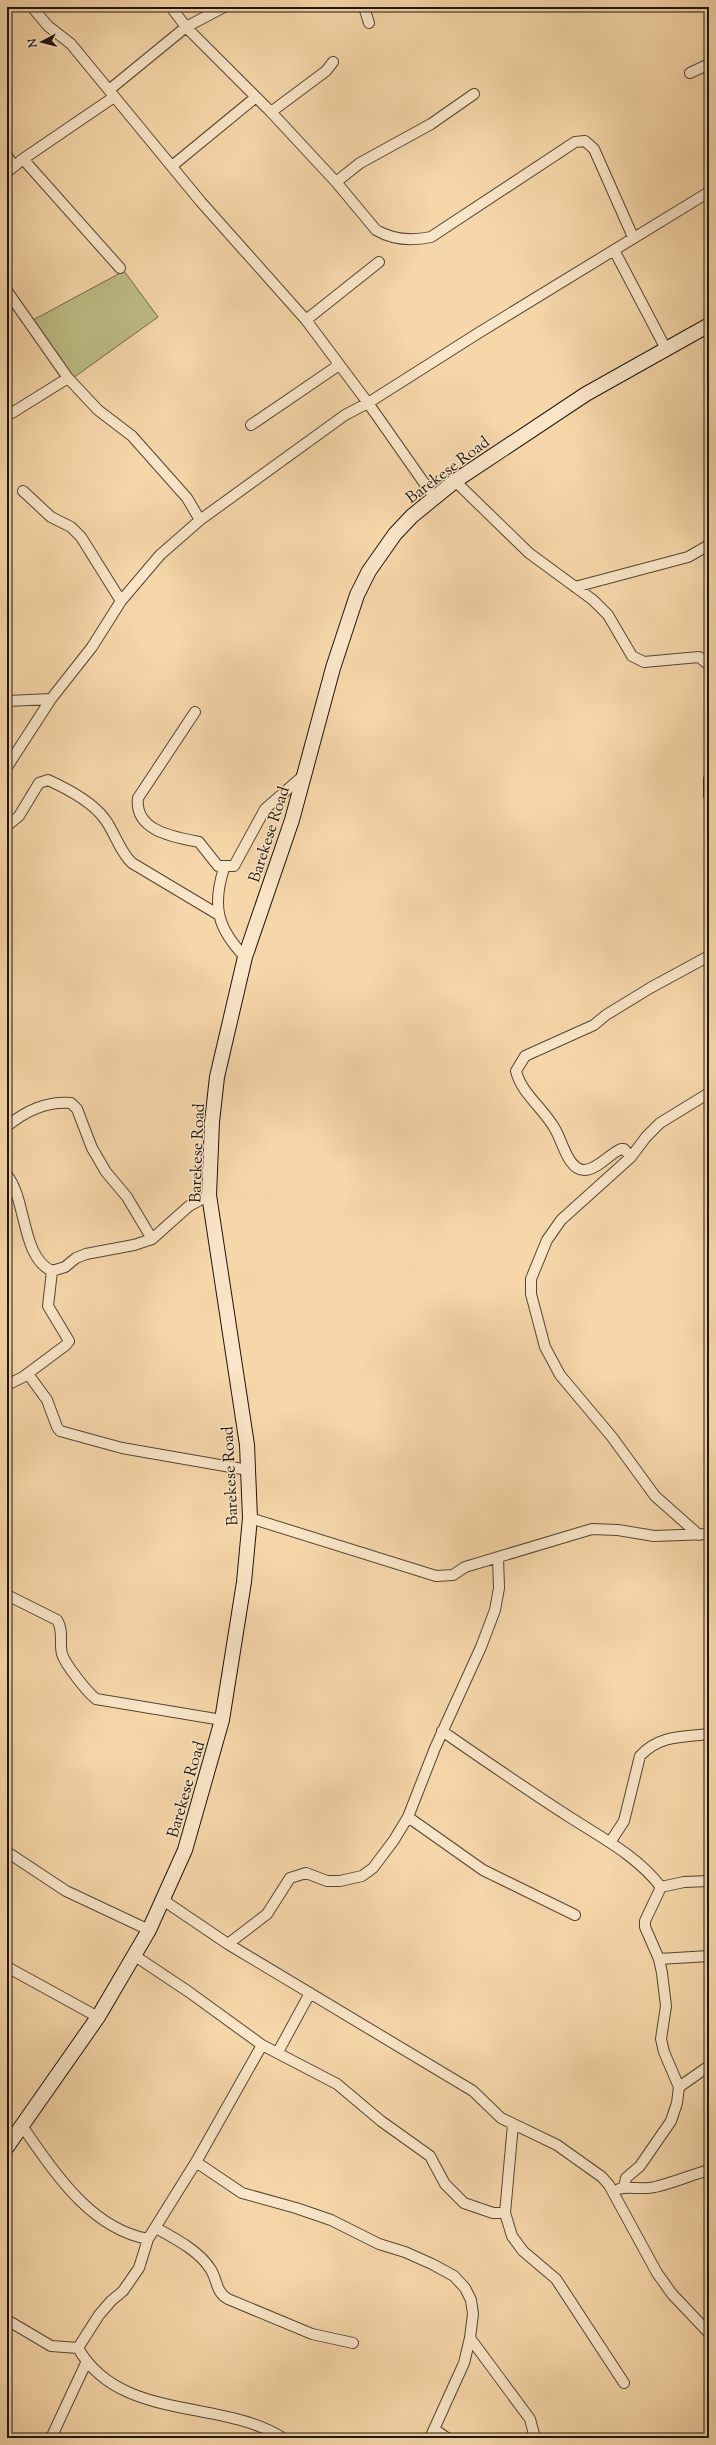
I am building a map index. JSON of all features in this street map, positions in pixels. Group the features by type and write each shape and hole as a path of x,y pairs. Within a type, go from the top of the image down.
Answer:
{"main road":[{"name":"Barekese Road","path":"7,2147 98,2016 135,1956 149,1930 185,1850 222,1720 244,1582 250,1518 247,1445 209,1195 212,1129 217,1077 245,957 292,820 345,625 357,595 369,571 394,534 434,497 454,481 586,394 709,325"}],"street":[{"path":"32,7 48,26 71,44 172,166 306,320 368,403 434,497"},
{"path":"171,7 186,28 271,112 336,182 376,230 394,238 418,240 431,237 575,142 585,142 594,149 633,237"},
{"path":"7,156 11,169 111,93 186,28 224,7"},
{"path":"364,7 369,23"},
{"path":"271,112 326,71 333,62"},
{"path":"690,73 709,64"},
{"path":"336,182 360,163 424,128 474,94"},
{"path":"172,166 256,97"},
{"path":"23,159 120,268"},
{"path":"7,767 51,699 92,647 121,601 160,555 200,520 321,431 633,237 709,192"},
{"path":"614,250 666,349"},
{"path":"306,320 379,262"},
{"path":"7,290 68,378 98,410 132,436 187,498 200,520"},
{"path":"251,426 339,365"},
{"path":"7,416 68,378"},
{"path":"454,481 529,553 574,588 593,600 608,615 632,656 644,662 699,657 708,662"},
{"path":"23,491 52,517 71,527 81,537 121,601"},
{"path":"574,588 688,557 709,546"},
{"path":"7,700 51,699"},
{"path":"195,712 138,798 137,808 139,816 154,829 172,837 199,842 218,866 224,868 234,866 266,809 304,776"},
{"path":"709,779 709,796"},
{"path":"7,826 20,816 39,783 48,780 86,801 104,818 125,857 132,863 219,915"},
{"path":"224,868 219,885 216,905 222,925 231,942 245,957"},
{"path":"631,1157 624,1148 593,1168 585,1170 578,1169 572,1163 555,1128 518,1081 516,1071 525,1056 594,1025 606,1015 650,988 709,956"},
{"path":"704,1535 655,1496 612,1437 560,1375 545,1346 531,1294 531,1279 547,1240 561,1220 631,1157 646,1137 660,1123 709,1093"},
{"path":"7,1126 31,1110 46,1105 71,1103 78,1109 92,1148 106,1172 127,1197 152,1239"},
{"path":"7,1175 15,1192 35,1254 44,1267 52,1271 65,1267 76,1258 86,1254 134,1245 152,1239 188,1206 209,1195"},
{"path":"7,1385 28,1374 69,1341 48,1306 52,1271"},
{"path":"28,1374 47,1400 57,1427 60,1430 122,1448 248,1470"},
{"path":"250,1518 436,1576 453,1576 465,1567 592,1529 618,1530 654,1536 704,1535"},
{"path":"228,1944 267,1914 290,1878 296,1874 306,1873 333,1881 362,1876 373,1868 408,1817 442,1731 481,1647 495,1610 498,1588 498,1558"},
{"path":"7,1594 57,1620 60,1626 64,1660 89,1694 96,1699 222,1720"},
{"path":"442,1731 569,1817 611,1841 649,1871 662,1887"},
{"path":"611,1841 624,1821 640,1756 663,1739 709,1734"},
{"path":"408,1817 483,1870 575,1915"},
{"path":"7,1852 66,1891 149,1930"},
{"path":"662,1887 684,1882 709,1881"},
{"path":"624,2187 626,2178 640,2166 671,2121 677,2103 679,2087 661,2039 666,2006 659,1959 645,1927 645,1921 662,1887"},
{"path":"163,1900 228,1944 473,2091 497,2114 513,2124 557,2145 602,2178 657,2273 672,2294 709,2333"},
{"path":"135,1956 190,1992 262,2045 337,2084 381,2121 430,2156 445,2184 464,2203 493,2213 505,2213"},
{"path":"659,1959 709,1956"},
{"path":"7,1968 98,2016"},
{"path":"278,2052 310,1993"},
{"path":"78,2348 99,2315 131,2281 139,2268 148,2240 196,2162 262,2045"},
{"path":"679,2087 709,2066"},
{"path":"513,2124 505,2213 512,2236 523,2251 556,2279 624,2383"},
{"path":"22,2126 49,2164 92,2212 128,2233 148,2240"},
{"path":"196,2162 242,2193 296,2208 331,2220 379,2244 404,2252 454,2276 465,2288 471,2300 473,2314 470,2338 464,2363 443,2406 432,2434 447,2438"},
{"path":"611,2192 624,2187 635,2190 655,2187 709,2170"},
{"path":"156,2228 198,2255 211,2270 221,2295 312,2334 353,2344"},
{"path":"7,2320 51,2346 78,2348"},
{"path":"470,2338 530,2419 535,2438"},
{"path":"78,2348 86,2363 119,2388 163,2405 229,2417 268,2428 282,2438"},
{"path":"51,2438 86,2363"}],"green space":[{"path":"124,271 158,317 73,378 33,320"}]}
